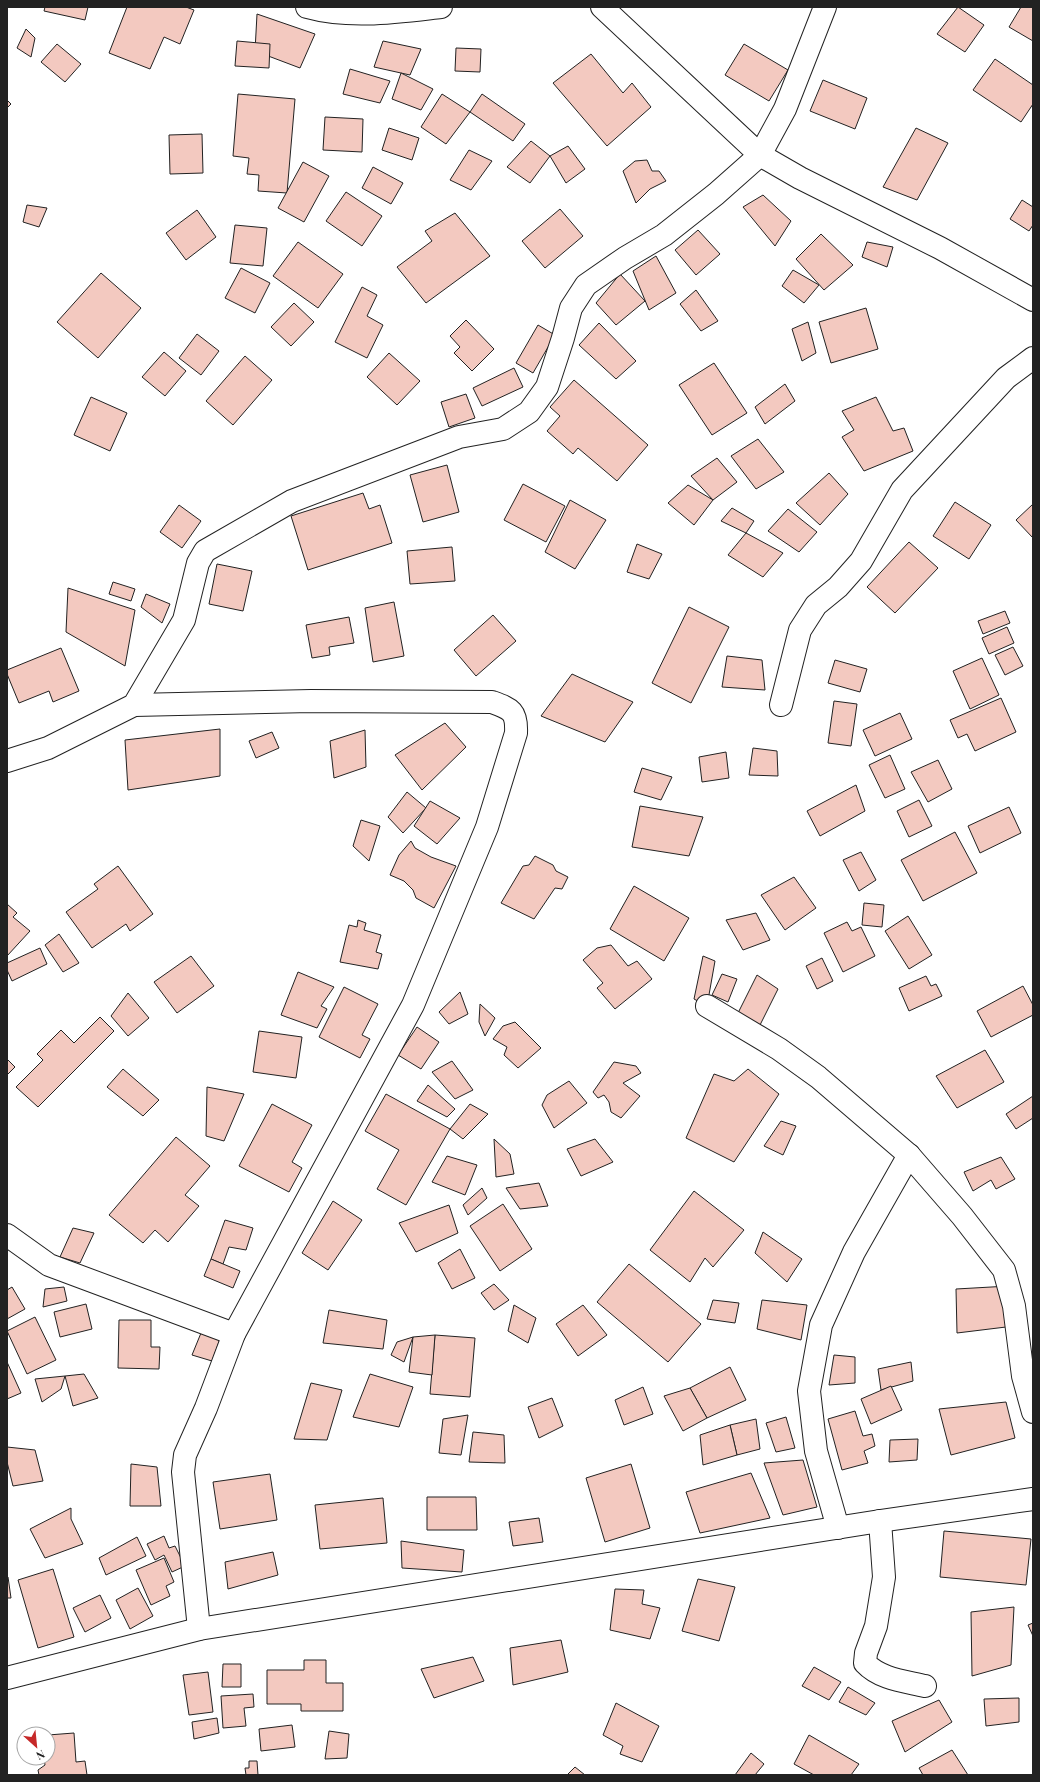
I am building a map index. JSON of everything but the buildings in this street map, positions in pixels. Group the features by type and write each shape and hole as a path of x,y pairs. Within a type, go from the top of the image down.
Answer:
{"street":[{"path":"307,7 351,14 406,11 441,7"},
{"path":"602,7 760,155 800,178 940,248 1033,300"},
{"path":"134,705 184,620 198,563 205,551 292,501 460,437 503,429 529,412 547,387 571,308 586,285 625,258 664,235 716,194 760,155 785,109 825,7"},
{"path":"781,705 800,630 816,605 838,587 861,561 902,490 1006,378 1033,358"},
{"path":"7,761 48,748 134,705 312,701 492,702 509,708 516,720 516,733 487,827 413,1005 234,1334 206,1408 185,1455 183,1472 199,1630"},
{"path":"707,1006 779,1049 818,1077 909,1155 962,1216 1004,1270 1014,1306 1023,1376 1033,1412"},
{"path":"838,1528 816,1451 809,1391 821,1325 854,1252 909,1155"},
{"path":"7,1235 49,1265 234,1334"},
{"path":"7,1678 199,1630 880,1521 1033,1499"},
{"path":"880,1521 884,1576 876,1626 866,1653 865,1663 870,1668 886,1677 925,1686"}]}
